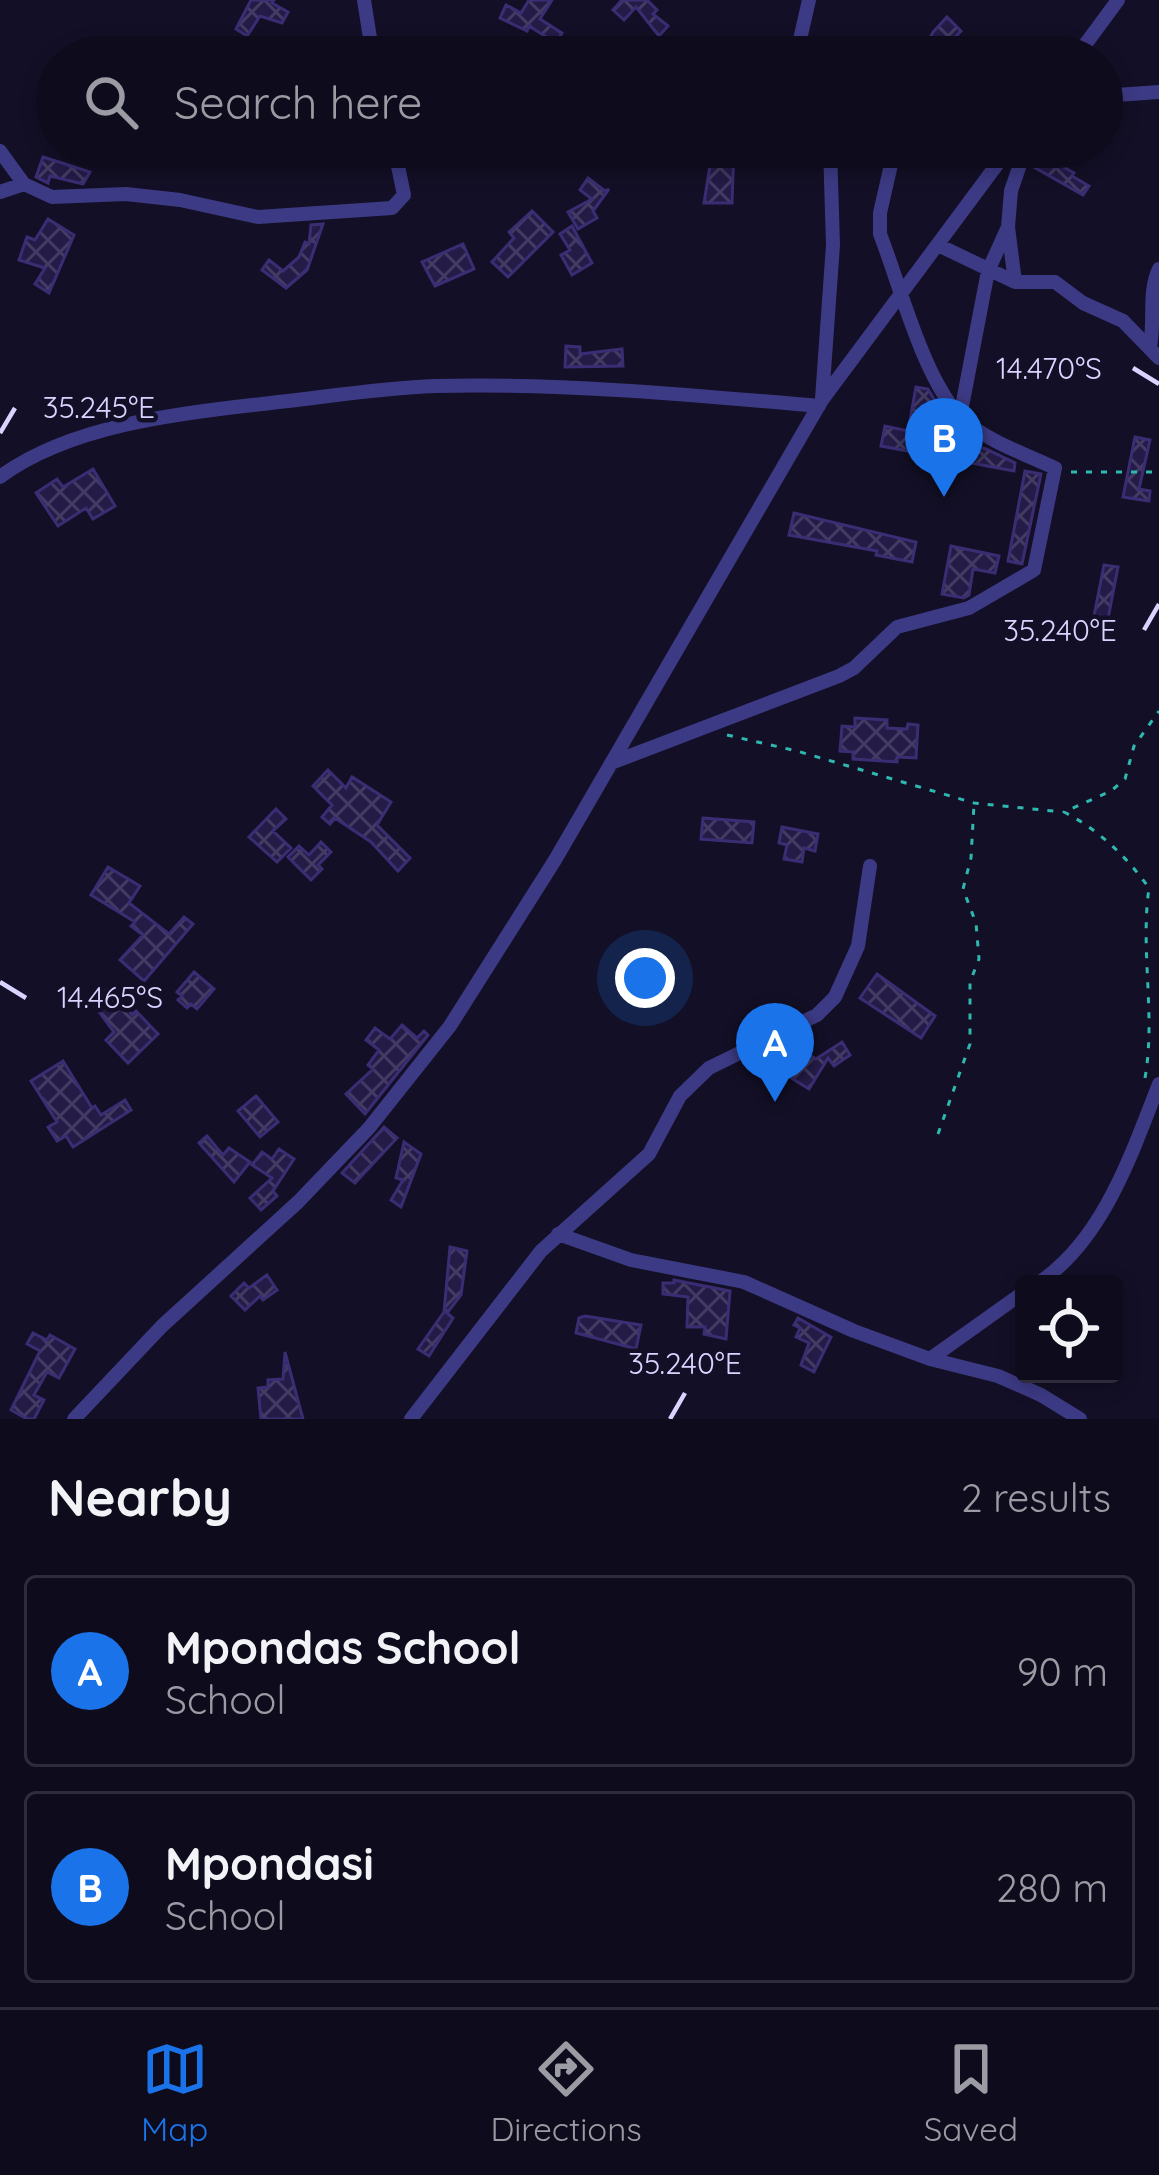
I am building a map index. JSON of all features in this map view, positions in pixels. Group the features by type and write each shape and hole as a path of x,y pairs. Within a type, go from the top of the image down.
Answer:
{"street":[{"path":"364,0 370,36"},
{"path":"798,36 809,0"},
{"path":"1091,36 1118,0"},
{"path":"1123,95 1159,92"},
{"path":"0,151 24,184 52,197 126,194 258,217 392,208 404,195 398,168"},
{"path":"821,404 833,245 831,168"},
{"path":"611,763 838,676 854,668 897,626 969,608 1028,575 1037,562 1055,468 996,441 961,417 927,361 880,234 890,168"},
{"path":"74,1419 162,1326 298,1202 369,1128 450,1026 821,404 995,168"},
{"path":"1016,282 1008,227 1019,168"},
{"path":"0,193 24,184"},
{"path":"961,417 988,271 1008,227"},
{"path":"938,245 1016,282 1054,282 1083,303 1123,321 1154,353"},
{"path":"1154,353 1152,284 1159,268"},
{"path":"0,477 23,460 86,438 189,412 433,386 638,391 821,404"},
{"path":"410,1418 558,1234 649,1154 676,1102 709,1068 817,1015 836,997 858,946 870,866"},
{"path":"1050,1275 1064,1265 1099,1218 1152,1084"},
{"path":"558,1234 631,1259 744,1282 930,1360 998,1376 1080,1419"},
{"path":"930,1360 1015,1299"}],"path":[{"path":"1055,468 1159,472"},
{"path":"1064,812 1111,791 1124,778 1134,746 1159,711"},
{"path":"700,729 797,751 974,803 1064,812 1090,825 1128,858 1149,888 1144,922 1152,1084"},
{"path":"938,1135 970,1044 970,982 979,959 976,923 963,889 971,858 974,803"}],"building":[{"path":"251,0 274,0 288,12 282,23 260,16 247,36 236,29"},
{"path":"529,0 552,0 540,19 562,33 545,36 500,18 506,5 521,13"},
{"path":"622,0 647,0 657,10 653,14 668,26 659,36 636,7 624,20 613,10"},
{"path":"947,17 961,31 956,36 931,36"},
{"path":"39,168 90,172 83,184 50,176 48,183 36,177"},
{"path":"710,168 733,168 732,203 704,203"},
{"path":"1036,168 1065,168 1074,173 1089,186 1083,195"},
{"path":"588,178 605,191 609,189 593,211 597,218 578,229 568,212 592,199 580,190"},
{"path":"532,211 553,232 508,277 492,262 514,238 509,232"},
{"path":"48,219 74,235 49,293 35,284 45,268 19,260 27,237 35,240"},
{"path":"323,224 307,270 286,288 262,270 269,260 283,271 299,257 305,242 309,244 311,225"},
{"path":"572,226 592,263 572,275 561,255 570,250 560,234"},
{"path":"463,244 474,269 435,286 422,262"},
{"path":"566,346 580,347 580,354 622,349 623,366 565,367"},
{"path":"916,387 928,389 937,404 931,435 986,449 1015,463 1014,471 881,446 885,426 908,431"},
{"path":"1135,437 1150,440 1139,489 1150,491 1149,501 1123,497"},
{"path":"93,469 115,506 93,519 86,508 58,526 36,493 57,479 63,487"},
{"path":"1025,471 1041,474 1022,564 1008,561"},
{"path":"794,513 916,542 912,562 789,535"},
{"path":"951,546 999,556 995,573 973,569 969,595 964,598 942,594"},
{"path":"1104,565 1118,567 1107,624 1093,621"},
{"path":"855,718 887,720 887,728 918,725 916,758 897,757 897,762 853,759 853,752 840,751 842,726 855,727"},
{"path":"328,770 346,788 352,777 391,802 377,825 410,858 398,871 371,842 335,818 330,824 322,817 332,805 313,786"},
{"path":"276,809 286,819 273,831 291,848 277,862 249,837"},
{"path":"703,818 754,822 752,843 701,839"},
{"path":"782,827 818,834 815,851 804,848 802,862 784,859 787,845 779,843"},
{"path":"321,842 331,852 311,880 288,857 299,846 309,855"},
{"path":"108,867 140,886 129,903 169,934 184,917 193,924 144,981 120,960 143,935 131,926 135,922 91,895"},
{"path":"194,972 214,989 197,1009 191,1004 187,1008 177,992"},
{"path":"877,974 935,1016 921,1038 860,998"},
{"path":"111,986 132,1015 136,1011 158,1034 128,1063 106,1040 114,1032 91,1001"},
{"path":"402,1025 417,1038 424,1031 428,1035 365,1114 346,1094 373,1069 368,1065 379,1050 366,1040 375,1028 390,1039"},
{"path":"842,1042 850,1055 834,1066 828,1058 809,1089 788,1076 803,1051 816,1059"},
{"path":"63,1061 101,1115 125,1100 131,1110 73,1147 66,1136 57,1141 48,1127 57,1122 31,1081"},
{"path":"256,1096 278,1122 260,1137 238,1111"},
{"path":"384,1127 397,1138 355,1183 342,1173"},
{"path":"207,1136 223,1155 229,1148 250,1162 234,1182 199,1143"},
{"path":"404,1142 421,1154 401,1207 391,1200 403,1180 396,1178"},
{"path":"279,1149 294,1159 273,1191 277,1196 261,1210 250,1198 272,1178 252,1165 262,1152 272,1159"},
{"path":"450,1247 467,1251 461,1295 447,1313 453,1318 429,1356 418,1349 444,1312"},
{"path":"267,1275 277,1290 263,1300 260,1296 245,1310 231,1296 244,1283 249,1288"},
{"path":"674,1280 730,1291 726,1339 704,1334 705,1327 687,1327 688,1297 663,1294 663,1283"},
{"path":"579,1318 641,1325 636,1349 576,1333"},
{"path":"798,1318 831,1337 814,1372 801,1365 809,1343 796,1337"},
{"path":"33,1333 47,1340 50,1335 75,1349 59,1378 47,1372 34,1395 44,1400 34,1419 27,1419 11,1410 40,1351 27,1344"},
{"path":"285,1352 303,1419 261,1419 258,1388 268,1387 268,1380 283,1379"}],"place":[{"name":"Mpondasi","path":"944,497"},
{"name":"Mpondas School","path":"775,1102"}]}
